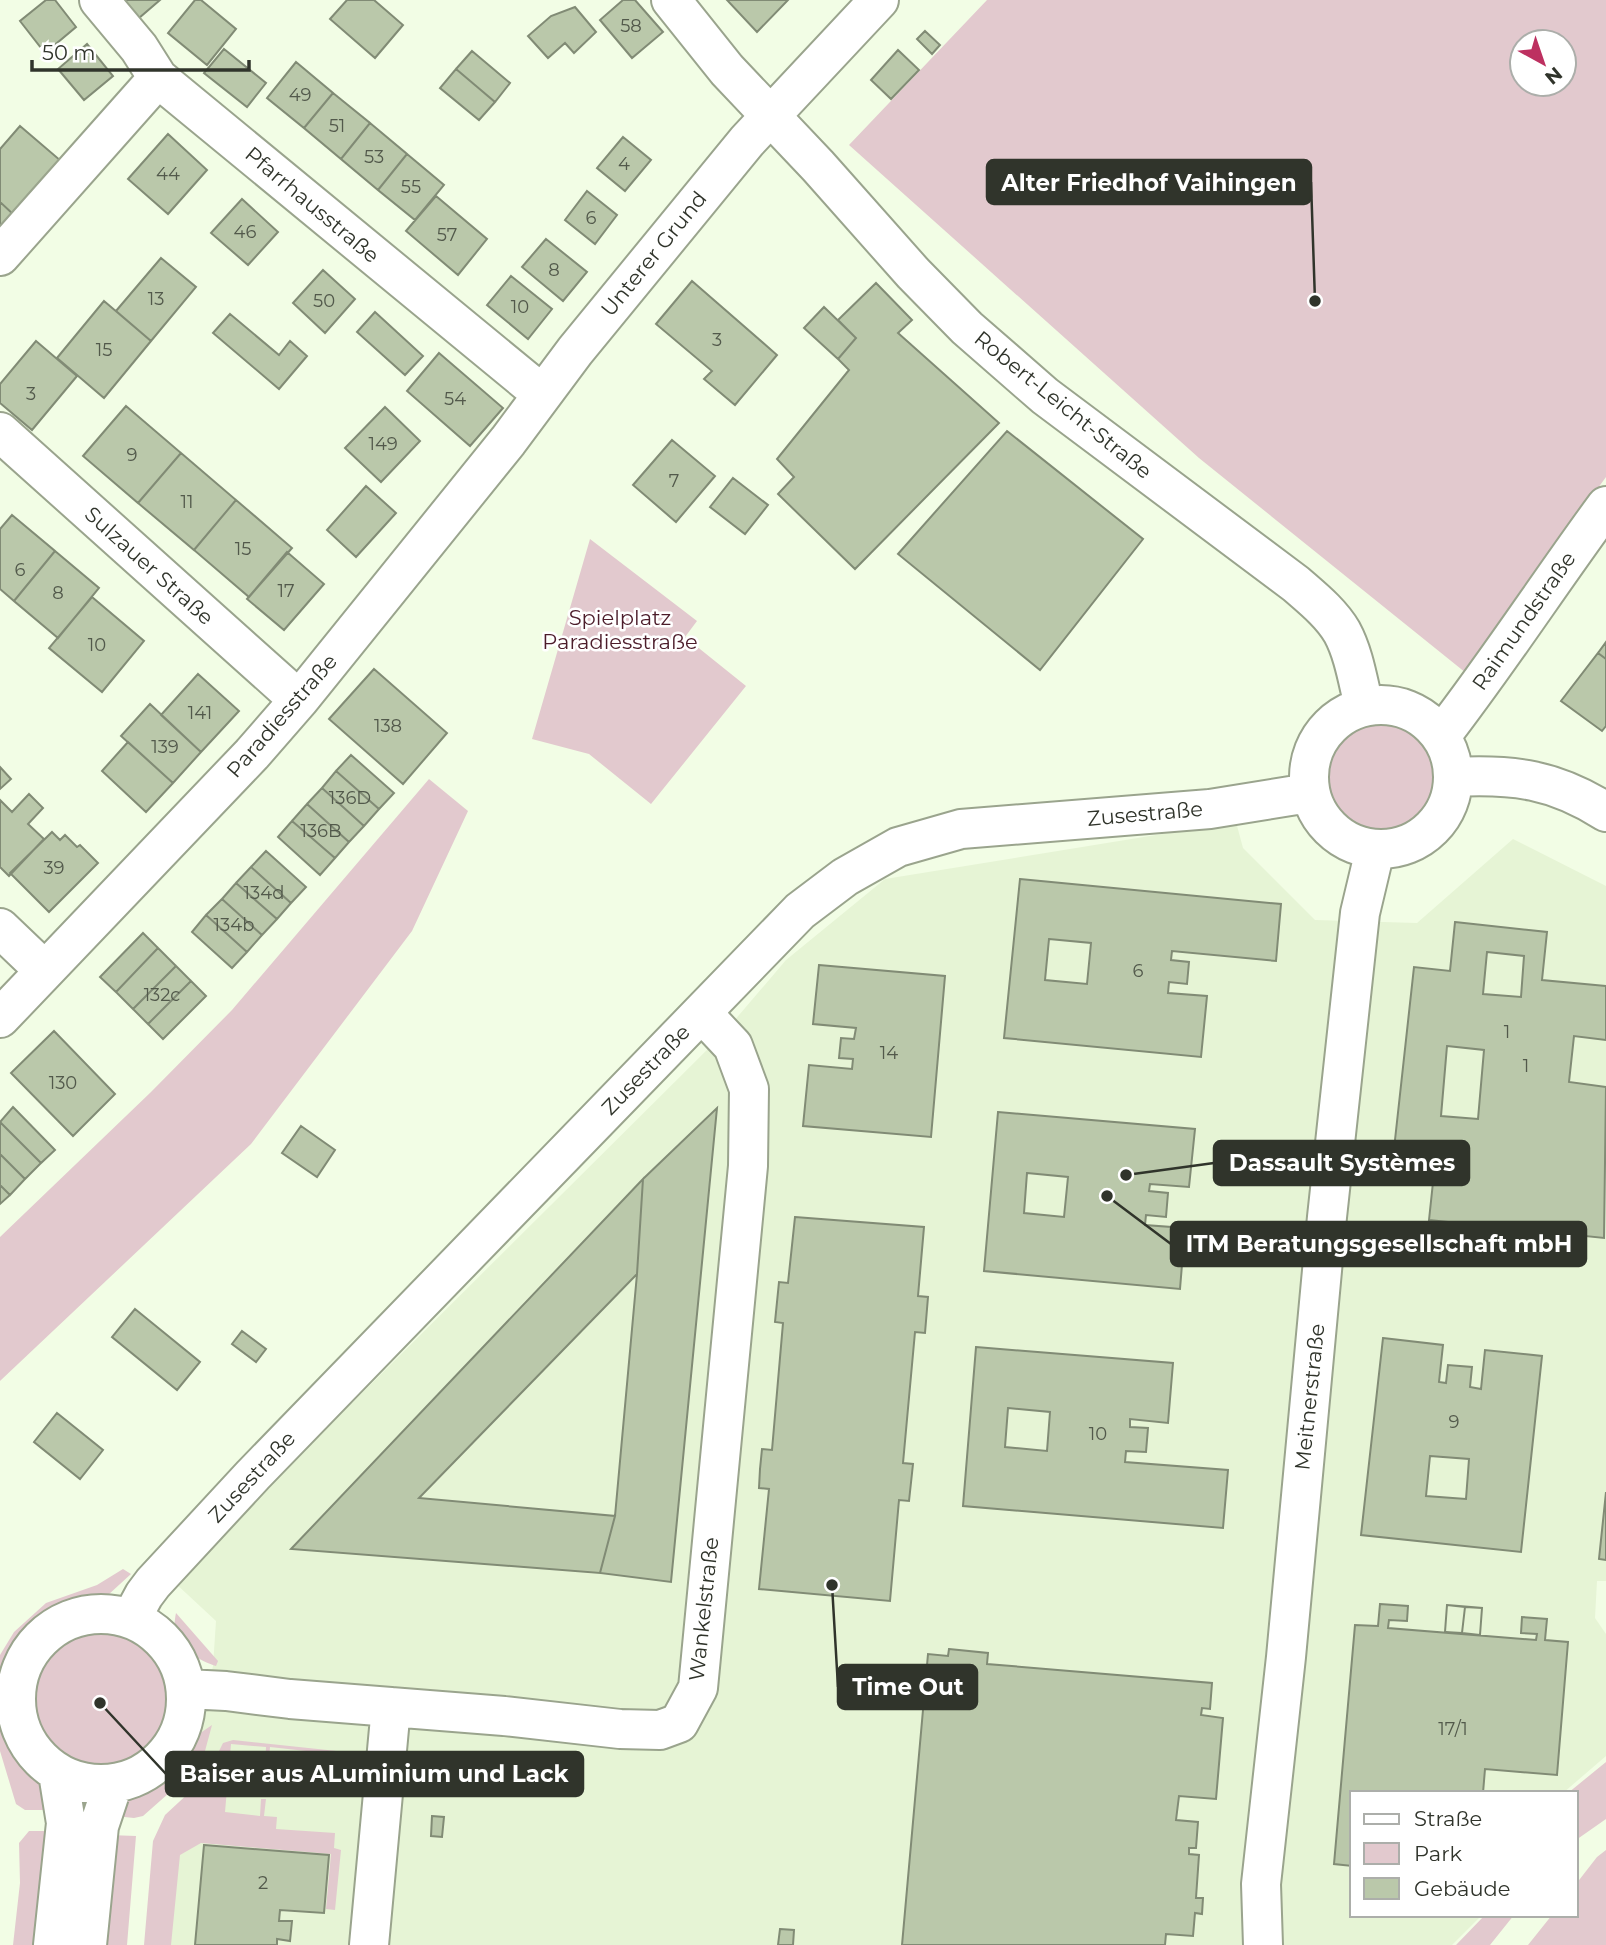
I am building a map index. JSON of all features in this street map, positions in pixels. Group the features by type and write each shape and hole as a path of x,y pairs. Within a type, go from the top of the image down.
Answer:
{"street":[{"name":"Pfarrhausstraße","path":"99,0 139,48 158,78 542,394"},
{"name":"Robert-Leicht-Straße","path":"671,0 727,71 967,328 1045,396 1296,584 1325,610 1341,631 1352,656 1364,706"},
{"name":"Unterer Grund","path":"542,394 747,141 878,0"},
{"path":"0,256 158,78"},
{"name":"Paradiesstraße","path":"0,1018 252,754 299,701 508,441 542,394"},
{"name":"Sulzauer Straße","path":"0,432 299,701"},
{"name":"Raimundstraße","path":"1441,736 1477,690 1552,578 1606,506"},
{"path":"1387,705 1407,709 1426,720 1441,736 1451,755 1454,777 1452,796 1444,814 1430,831 1415,842 1395,849 1375,850 1352,844 1333,832 1318,814 1310,793 1308,774 1311,755 1332,724 1347,713 1364,706 1387,705"},
{"path":"1454,777 1523,778 1553,786 1606,813"},
{"name":"Zusestraße","path":"131,1619 153,1583 253,1475 800,911 845,877 898,847 961,829 1210,809 1310,793"},
{"name":"Meitnerstraße","path":"1263,1945 1261,1884 1286,1657 1327,1217 1360,913 1375,850"},
{"path":"0,928 44,970"},
{"name":"Wankelstraße","path":"186,1689 504,1716 620,1729 660,1730 679,1723 698,1688 748,1166 750,1120 749,1089 733,1046 702,1013"},
{"path":"106,1614 131,1619 152,1630 168,1647 180,1667 186,1689 185,1716 176,1741 160,1761 138,1776 113,1784 84,1783 58,1773 39,1758 25,1738 17,1714 15,1693 23,1665 37,1643 56,1626 80,1616 106,1614"},
{"path":"369,1945 391,1707"},
{"path":"53,1945 66,1824 58,1773"},
{"path":"87,1945 99,1826 113,1784"}],"shaded area":[{"path":"1236,822 1243,848 1315,920 1417,923 1513,839 1606,886 1606,1581 1597,1581 1595,1618 1606,1634 1606,1756 1565,1791 1350,1791 1350,1917 1480,1917 1452,1945 167,1945 179,1818 213,1666 216,1621 173,1581 722,1035 786,960 885,879"}],"green space":[{"path":"987,0 1606,0 1606,477 1530,581 1471,677 1199,458 849,145"},
{"name":"Spielplatz Paradiesstraße","path":"590,539 697,621 685,637 746,686 651,804 589,754 532,739"},
{"path":"1383,723 1404,728 1422,739 1433,757 1438,778 1433,799 1422,817 1404,828 1383,833 1362,828 1344,817 1333,799 1328,778 1333,757 1344,739 1362,728"},
{"path":"429,779 468,811 412,931 251,1144 0,1381 0,1237 232,1010"},
{"path":"123,1569 131,1574 108,1595 93,1603 59,1613 27,1636 9,1664 0,1667 0,1655 14,1632 46,1603 97,1585"},
{"path":"176,1613 218,1661 216,1666 203,1661 181,1643 175,1630"},
{"path":"101,1629 127,1634 150,1649 165,1672 170,1698 165,1724 150,1747 127,1762 101,1767 75,1762 52,1747 37,1724 32,1698 37,1672 52,1649 75,1634"},
{"path":"0,1724 7,1728 21,1759 50,1790 55,1810 25,1810 16,1804 0,1751"},
{"path":"212,1725 205,1751 186,1778 143,1816 115,1816 129,1798 160,1781 182,1759 196,1736"},
{"path":"233,1740 365,1754 370,1759 368,1778 360,1777 361,1756 320,1752 318,1774 314,1774 315,1752 270,1747 268,1770 265,1769 266,1747 231,1744 225,1812 260,1816 261,1799 266,1799 264,1816 277,1817 276,1829 335,1833 334,1848 341,1850 335,1910 326,1909 331,1854 201,1843 180,1855 171,1945 144,1945 153,1841 165,1815 206,1777 223,1743"},
{"path":"1606,1762 1606,1819 1578,1839 1578,1791 1570,1791"},
{"path":"29,1831 56,1831 47,1945 13,1945 20,1883 19,1843"},
{"path":"109,1835 136,1836 127,1945 98,1945"},
{"path":"1606,1850 1606,1945 1528,1945 1550,1917 1578,1917 1578,1881"},
{"path":"1483,1917 1512,1917 1490,1945 1456,1945"}],"building":[{"path":"46,0 55,0 76,27 45,53 20,21"},
{"path":"123,0 160,0 139,18"},
{"path":"195,0 201,0 236,29 207,65 168,33"},
{"path":"347,0 374,0 403,25 375,58 330,19"},
{"path":"623,0 635,0 663,32 632,58 600,20"},
{"path":"727,0 788,0 757,32"},
{"path":"575,7 596,32 574,53 565,43 548,58 528,36 551,16"},
{"path":"925,31 940,45 932,54 917,39"},
{"path":"87,44 113,76 84,100 58,69"},
{"path":"224,49 266,83 247,107 204,73"},
{"path":"898,50 919,70 891,99 871,80"},
{"path":"472,51 510,83 495,102 456,69"},
{"path":"296,62 333,93 304,128 267,98"},
{"path":"456,69 495,102 479,120 440,88"},
{"path":"333,93 370,123 341,159 304,128"},
{"path":"370,123 407,154 378,190 341,159"},
{"path":"20,126 61,161 14,215 0,202 0,149"},
{"path":"168,134 207,170 168,214 128,179"},
{"path":"623,137 651,160 625,191 597,168"},
{"path":"407,154 444,185 415,220 378,190"},
{"path":"587,191 617,215 595,244 565,220"},
{"path":"436,196 487,239 458,275 406,231"},
{"path":"242,199 278,232 248,265 211,233"},
{"path":"0,202 14,215 0,232"},
{"path":"546,239 587,272 563,301 522,267"},
{"path":"161,258 196,287 151,341 116,311"},
{"path":"323,270 355,299 325,333 293,303"},
{"path":"511,276 552,309 528,339 487,305"},
{"path":"692,281 777,355 735,405 704,379 712,371 656,324"},
{"path":"876,283 912,320 898,333 999,423 855,569 778,494 794,477 777,459 849,370 838,359 856,338 838,320"},
{"path":"104,301 151,341 104,398 57,358"},
{"path":"824,307 856,338 838,359 804,328"},
{"path":"375,312 423,356 405,375 357,332"},
{"path":"230,314 279,355 290,341 307,356 279,389 213,333"},
{"path":"36,341 77,376 32,430 0,403 0,384"},
{"path":"439,353 503,408 470,446 407,391"},
{"path":"126,406 181,453 138,503 83,456"},
{"path":"385,407 420,441 381,482 345,448"},
{"path":"1007,431 1143,539 1040,670 898,554"},
{"path":"672,440 715,476 676,522 633,485"},
{"path":"181,453 236,500 194,550 138,503"},
{"path":"733,478 768,505 745,534 710,507"},
{"path":"366,486 396,513 356,557 327,530"},
{"path":"236,500 292,548 249,597 194,550"},
{"path":"12,515 55,551 14,601 0,589 0,529"},
{"path":"55,551 99,588 58,638 14,601"},
{"path":"287,552 324,584 284,630 247,599"},
{"path":"92,597 144,641 102,692 49,648"},
{"path":"1606,642 1606,659 1598,653"},
{"path":"1598,653 1606,659 1606,726 1602,731 1561,701"},
{"path":"374,669 447,733 403,784 329,719"},
{"path":"198,674 239,711 201,752 161,715"},
{"path":"150,704 201,752 173,783 121,736"},
{"path":"128,742 173,783 146,812 102,771"},
{"path":"351,755 394,793 379,809 336,771"},
{"path":"0,767 11,779 0,789"},
{"path":"336,771 379,809 364,826 322,788"},
{"path":"322,788 364,826 349,842 307,804"},
{"path":"29,794 43,808 28,824 44,839 9,876 0,867 0,800 12,812"},
{"path":"307,804 349,842 335,858 292,821"},
{"path":"292,821 335,858 320,875 278,837"},
{"path":"52,832 60,840 65,835 77,847 80,845 98,863 49,912 10,873"},
{"path":"266,851 306,887 291,903 251,867"},
{"path":"251,867 291,903 277,919 236,883"},
{"path":"1020,879 1281,904 1276,961 1172,951 1171,960 1189,962 1187,984 1169,982 1168,993 1207,996 1201,1057 1004,1038","holes":["1049,939 1091,943 1087,984 1045,980"]},
{"path":"236,883 277,919 262,935 222,899"},
{"path":"222,899 262,935 247,952 206,915"},
{"path":"206,915 247,952 232,968 192,932"},
{"path":"1455,922 1547,932 1542,980 1606,986 1606,1040 1574,1036 1569,1082 1606,1087 1604,1238 1429,1220 1436,1154 1394,1149 1414,967 1450,971","holes":["1487,952 1524,956 1521,997 1483,994","1447,1046 1484,1050 1478,1119 1441,1116"]},
{"path":"143,933 158,948 116,992 100,977"},
{"path":"158,948 176,966 133,1009 116,992"},
{"path":"819,965 945,976 931,1137 803,1126 809,1065 852,1069 853,1059 839,1058 841,1038 854,1039 856,1028 813,1024"},
{"path":"176,966 191,981 148,1024 133,1009"},
{"path":"191,981 206,996 163,1039 148,1024"},
{"path":"54,1031 115,1094 73,1136 11,1073"},
{"path":"13,1107 55,1150 41,1163 0,1122"},
{"path":"717,1108 671,1582 600,1573 615,1516 643,1179"},
{"path":"998,1112 1195,1129 1189,1187 1150,1184 1149,1191 1168,1193 1166,1217 1146,1215 1145,1225 1185,1228 1180,1289 984,1271","holes":["1027,1173 1068,1177 1064,1217 1024,1213"]},
{"path":"0,1122 41,1163 25,1179 0,1154"},
{"path":"301,1126 335,1150 317,1177 282,1153"},
{"path":"0,1154 25,1179 10,1195 0,1185"},
{"path":"643,1179 637,1274 419,1498 615,1516 600,1573 291,1549"},
{"path":"0,1185 10,1195 0,1204"},
{"path":"795,1217 924,1227 918,1296 928,1297 925,1333 915,1332 903,1463 913,1464 909,1501 899,1500 890,1601 759,1589 769,1489 759,1488 760,1469 762,1449 772,1450 783,1323 775,1322 779,1282 788,1283"},
{"path":"135,1309 200,1362 177,1390 112,1337"},
{"path":"242,1331 266,1349 256,1362 232,1344"},
{"path":"1383,1338 1443,1345 1439,1382 1446,1383 1448,1365 1472,1367 1470,1387 1481,1389 1485,1350 1542,1356 1521,1552 1361,1535","holes":["1430,1456 1469,1459 1466,1499 1426,1496"]},
{"path":"976,1347 1173,1363 1168,1423 1130,1419 1130,1427 1148,1428 1146,1452 1126,1451 1125,1462 1228,1470 1223,1528 963,1506","holes":["1008,1408 1050,1412 1047,1451 1005,1447"]},
{"path":"57,1413 103,1450 80,1479 34,1442"},
{"path":"1606,1492 1606,1560 1599,1559"},
{"path":"1380,1604 1408,1606 1407,1621 1389,1620 1388,1628 1536,1640 1537,1634 1521,1633 1522,1617 1547,1619 1545,1640 1568,1642 1557,1775 1485,1769 1483,1791 1350,1791 1350,1866 1334,1864 1355,1625 1378,1626"},
{"path":"1447,1605 1482,1608 1480,1635 1445,1632"},
{"path":"1447,1605 1465,1607 1462,1633 1445,1632"},
{"path":"1465,1607 1482,1608 1480,1635 1462,1633"},
{"path":"949,1649 988,1653 987,1664 1212,1683 1210,1709 1202,1708 1201,1715 1223,1718 1216,1799 1179,1796 1176,1820 1198,1822 1196,1848 1189,1848 1189,1854 1199,1855 1196,1898 1203,1898 1202,1914 1195,1913 1193,1936 1166,1934 1165,1945 902,1945 928,1654 948,1656"},
{"path":"432,1816 444,1817 442,1837 431,1836"},
{"path":"204,1845 329,1855 324,1913 280,1910 279,1921 292,1921 290,1941 277,1939 277,1945 195,1945"},
{"path":"780,1929 794,1930 793,1945 778,1945"}],"place":[{"name":"Alter Friedhof Vaihingen","path":"1315,301"},
{"name":"Dassault Systèmes","path":"1126,1175"},
{"name":"ITM Beratungsgesellschaft mbH","path":"1107,1196"},
{"name":"Time Out","path":"832,1585"},
{"name":"Baiser aus ALuminium und Lack","path":"100,1703"}]}
